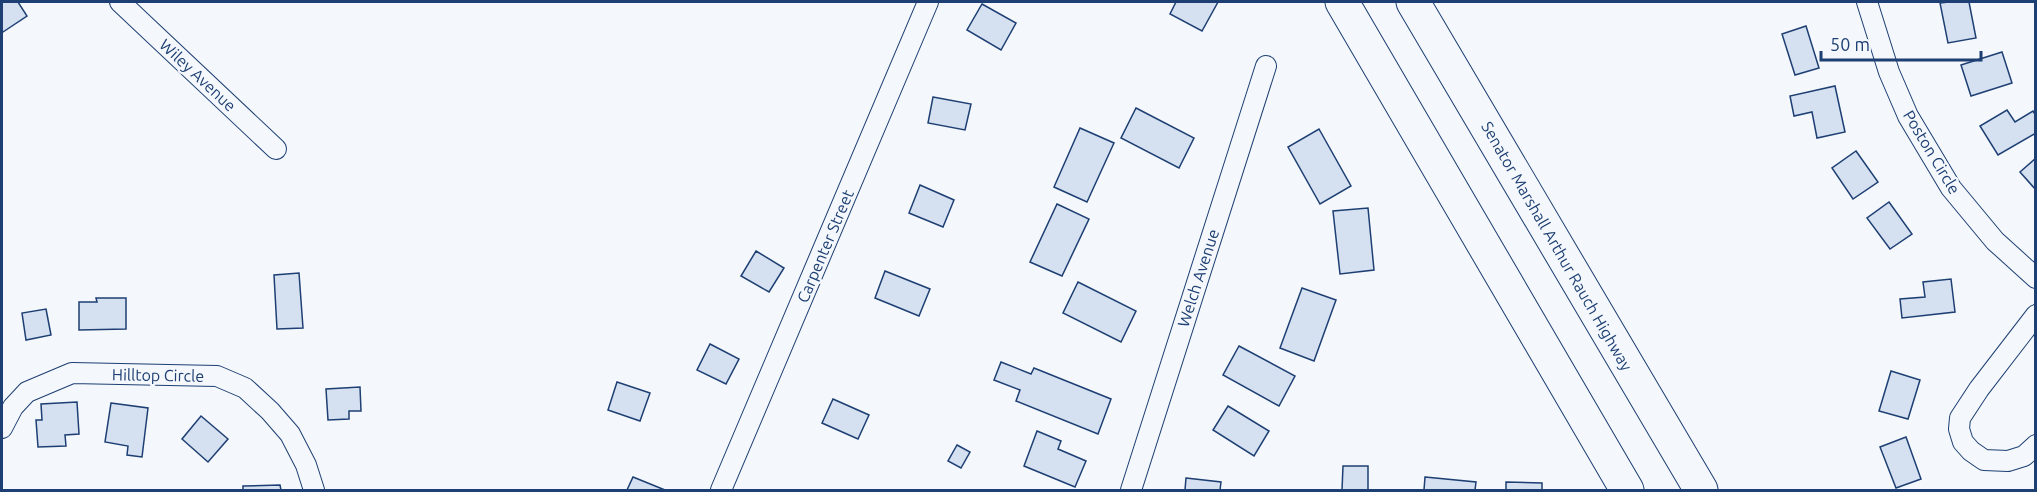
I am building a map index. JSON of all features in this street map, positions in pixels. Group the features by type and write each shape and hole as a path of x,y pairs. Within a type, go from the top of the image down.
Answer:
{"highway":[{"path":"1342,2 1627,490"},
{"name":"Senator Marshall Arthur Rauch Highway","path":"1413,2 1701,490"}],"street":[{"name":"Wiley Avenue","path":"120,2 276,149"},
{"name":"Carpenter Street","path":"721,490 928,2"},
{"name":"Poston Circle","path":"1867,2 1889,72 1908,116 1951,188 1995,241 2036,278"},
{"name":"Welch Avenue","path":"1131,490 1266,66"},
{"path":"2036,315 1979,389 1960,418 1959,429 1963,442 1984,460 2008,461 2024,456 2036,445"},
{"name":"Hilltop Circle","path":"2,428 13,407 27,392 72,373 218,376 245,388 290,434 306,465 314,490"}],"building":[{"path":"2,2 18,2 27,16 3,32 2,30"},
{"path":"1176,2 1218,2 1202,31 1170,14"},
{"path":"1969,2 1976,38 1948,43 1940,3"},
{"path":"982,4 1016,23 1001,50 967,30"},
{"path":"1806,26 1819,68 1795,75 1782,34"},
{"path":"2002,52 2012,83 1971,96 1961,65"},
{"path":"1835,86 1845,132 1817,138 1812,112 1794,116 1790,96"},
{"path":"933,97 971,104 965,130 928,123"},
{"path":"1136,108 1194,138 1179,168 1121,138"},
{"path":"2007,110 2015,122 2033,111 2036,116 2036,133 1998,155 1980,126"},
{"path":"1080,128 1114,143 1087,202 1054,187"},
{"path":"1319,129 1351,186 1320,204 1288,147"},
{"path":"1856,151 1878,182 1853,199 1832,168"},
{"path":"2036,158 2036,190 2020,172"},
{"path":"920,185 954,200 943,227 909,213"},
{"path":"1889,202 1912,234 1890,249 1867,218"},
{"path":"1057,204 1089,219 1062,276 1030,262"},
{"path":"1368,208 1374,270 1340,274 1333,211"},
{"path":"756,251 784,268 769,292 741,276"},
{"path":"885,271 930,289 919,316 875,298"},
{"path":"299,273 303,328 277,329 274,275"},
{"path":"1951,279 1955,312 1902,318 1900,299 1925,297 1923,282"},
{"path":"1078,282 1136,311 1121,342 1063,313"},
{"path":"1302,288 1336,300 1314,361 1280,348"},
{"path":"96,298 126,298 126,329 79,330 79,302 97,302"},
{"path":"46,309 51,335 26,340 22,313"},
{"path":"710,344 739,359 726,384 697,370"},
{"path":"1239,346 1295,376 1279,406 1223,375"},
{"path":"1001,362 1031,374 1034,368 1111,399 1098,434 1016,401 1020,390 994,380"},
{"path":"1891,371 1920,380 1908,419 1879,411"},
{"path":"617,382 650,393 640,421 608,410"},
{"path":"360,387 361,411 349,411 349,419 328,420 326,389"},
{"path":"833,399 869,415 858,439 822,423"},
{"path":"77,402 79,434 65,435 66,446 38,447 36,420 42,420 41,404"},
{"path":"111,403 148,408 142,457 127,455 128,446 105,442"},
{"path":"1228,406 1269,431 1254,456 1213,430"},
{"path":"201,416 228,439 208,462 182,439"},
{"path":"1037,431 1061,441 1058,449 1086,461 1075,487 1024,466"},
{"path":"1906,437 1921,479 1896,488 1880,447"},
{"path":"957,445 970,452 961,468 948,461"},
{"path":"1343,466 1368,466 1368,490 1342,490"},
{"path":"633,477 665,490 627,490"},
{"path":"1425,477 1476,482 1475,490 1424,490"},
{"path":"1186,478 1221,482 1220,490 1185,490"},
{"path":"1506,482 1542,483 1542,490 1506,490"},
{"path":"280,485 281,490 243,490 243,486"}]}
